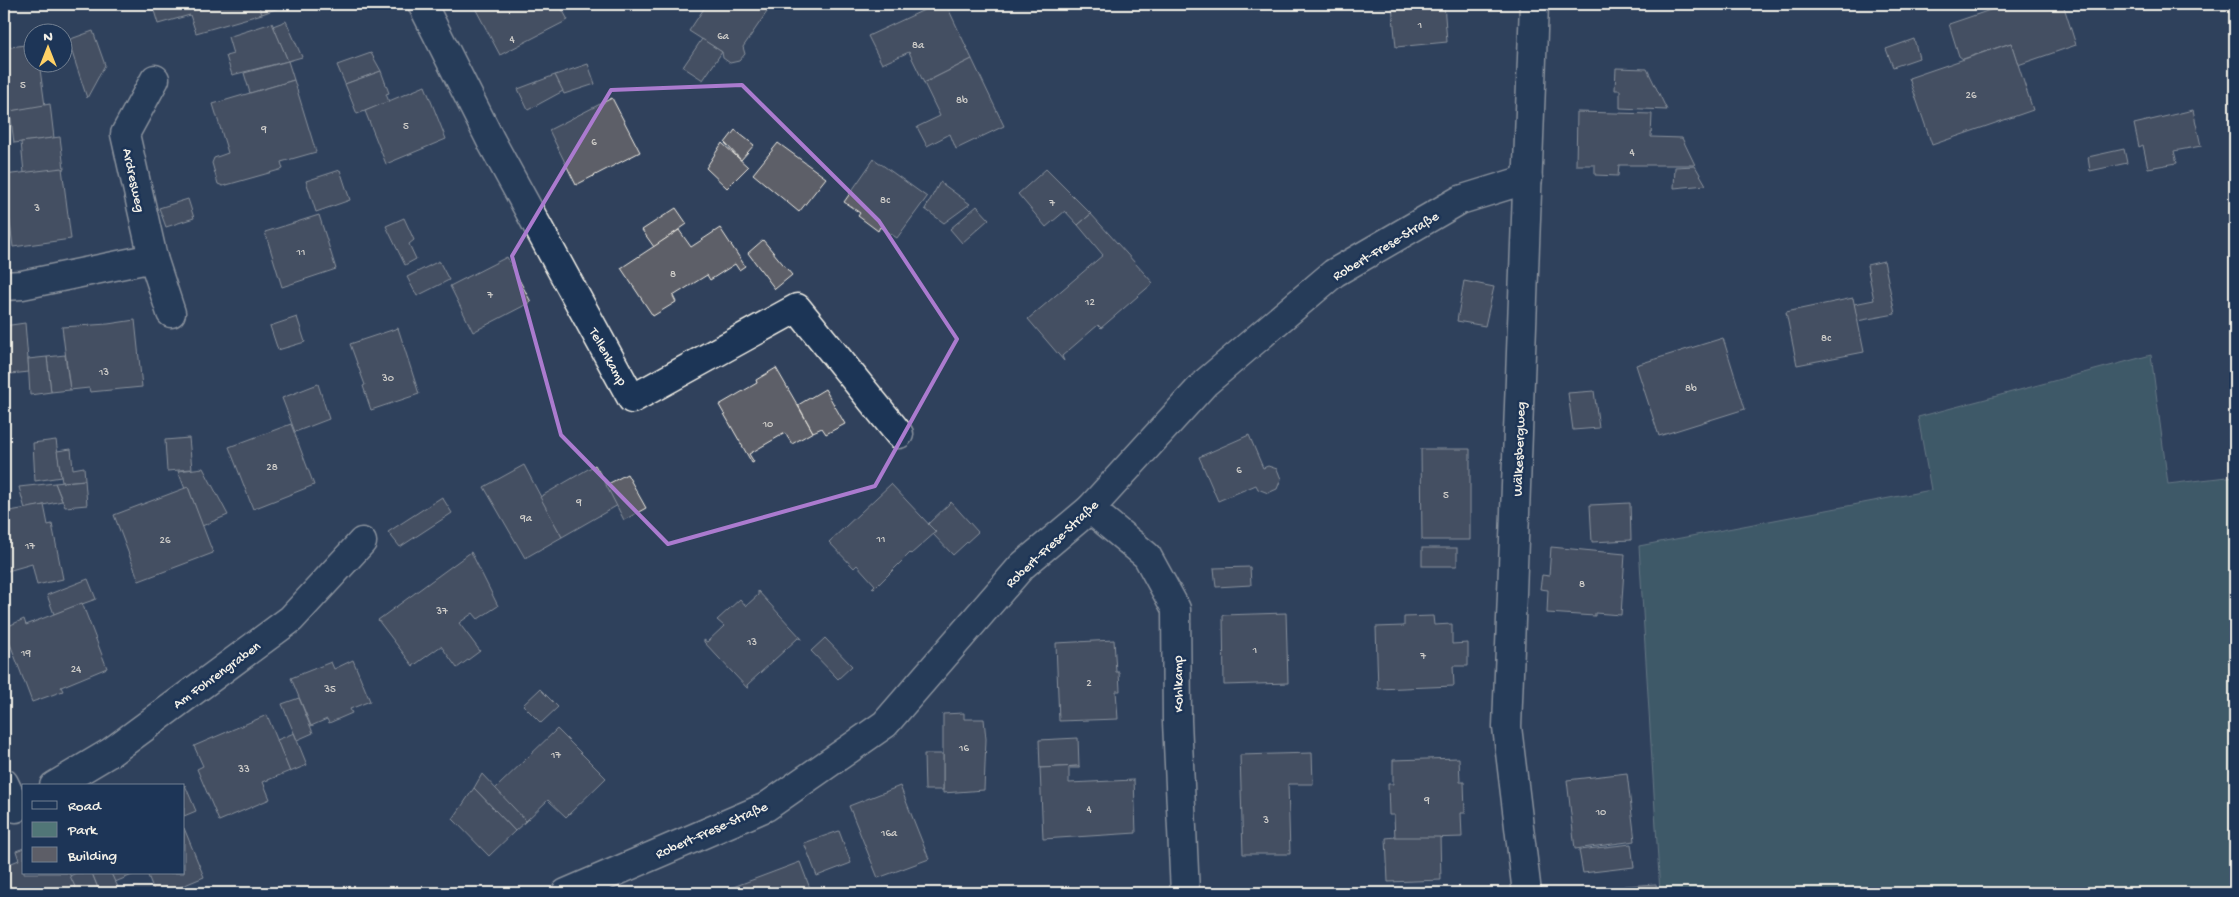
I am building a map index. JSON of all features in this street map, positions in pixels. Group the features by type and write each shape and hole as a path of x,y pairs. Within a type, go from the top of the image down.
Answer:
{"street":[{"name":"Tellenkamp","path":"422,4 491,140 632,399 797,308 899,434"},
{"name":"Wälkesbergweg","path":"1527,893 1507,727 1534,4"},
{"name":"Ardresweg","path":"155,79 125,134 152,258 171,313"},
{"name":"Robert-Frese-Straße","path":"566,893 766,807 885,724 1022,566 1090,509 1205,383 1334,273 1460,200 1528,179"},
{"path":"4,286 22,285 152,258"},
{"name":"Kohlkamp","path":"1090,509 1147,556 1176,609 1177,721 1185,893"},
{"name":"Am Fohrengraben","path":"57,784 111,752 291,620 362,542"},
{"path":"4,784 15,808"}],"highlighted area":[{"path":"742,85 879,221 957,339 875,486 668,544 561,435 512,256 611,90"}],"green space":[{"path":"2151,355 2168,484 2235,476 2235,893 1660,893 1639,546 1931,490 1918,417"}],"building":[{"path":"152,4 258,4 262,14 196,33 190,15 158,24"},
{"path":"258,4 283,4 284,6 262,14"},
{"path":"484,4 559,4 568,20 500,55 475,8"},
{"path":"707,4 769,4 771,6 743,47 745,54 739,61 730,63 723,58 722,52 689,31"},
{"path":"937,4 946,4 972,59 924,83 909,52 882,64 868,36"},
{"path":"1379,4 1444,4 1447,42 1396,47 1392,6 1379,6"},
{"path":"2008,4 2063,4 2076,45 2018,65 2011,43 1963,59 1959,56 1949,24"},
{"path":"286,21 302,57 288,61 273,26"},
{"path":"272,23 288,61 232,75 226,56 233,54 228,37"},
{"path":"93,31 105,65 87,98 72,52 72,39"},
{"path":"702,39 722,52 703,80 683,67"},
{"path":"1914,39 1919,58 1893,67 1886,49"},
{"path":"2011,43 2033,110 1932,145 1909,78"},
{"path":"22,45 22,72 40,72 45,106 4,112 4,48"},
{"path":"371,53 381,71 345,84 337,65"},
{"path":"972,59 1004,126 956,149 950,134 927,146 917,127 940,116 924,83"},
{"path":"288,61 294,80 250,93 244,73"},
{"path":"588,64 595,84 564,94 555,75"},
{"path":"1616,68 1647,69 1667,110 1620,108 1620,90 1615,90"},
{"path":"381,71 389,93 386,94 389,102 357,114 345,84"},
{"path":"555,75 563,91 528,110 518,89"},
{"path":"294,80 316,152 281,162 283,169 223,186 218,184 212,163 214,158 228,153 213,104"},
{"path":"425,86 446,139 386,164 365,111"},
{"path":"612,98 640,152 576,185 549,130"},
{"path":"50,104 54,138 14,143 10,111"},
{"path":"2193,110 2201,146 2174,151 2177,163 2148,168 2143,145 2139,147 2134,124"},
{"path":"1577,112 1652,114 1651,137 1682,138 1695,165 1619,165 1618,176 1595,175 1595,165 1576,165"},
{"path":"735,130 754,145 741,160 725,143"},
{"path":"60,137 64,169 24,173 21,142"},
{"path":"722,143 748,167 727,188 706,168"},
{"path":"778,143 826,178 799,212 753,174"},
{"path":"2124,149 2127,163 2090,171 2088,157"},
{"path":"874,159 927,197 897,238 880,227 878,231 858,216 860,213 844,202"},
{"path":"1695,166 1706,185 1674,188 1675,167"},
{"path":"62,168 71,239 13,247 4,175"},
{"path":"1046,169 1091,214 1078,225 1065,211 1046,227 1018,194"},
{"path":"340,170 350,200 316,212 306,181"},
{"path":"940,182 970,204 944,223 925,209"},
{"path":"188,199 194,218 166,227 159,208"},
{"path":"977,206 989,219 962,243 950,229"},
{"path":"676,208 687,224 654,247 642,230"},
{"path":"1091,214 1153,283 1101,328 1098,325 1062,356 1064,361 1028,319 1103,255 1078,225"},
{"path":"319,215 336,269 282,287 265,232"},
{"path":"404,218 414,240 409,244 416,259 405,265 386,226"},
{"path":"720,228 745,266 739,270 735,264 710,280 707,275 673,296 676,302 653,316 621,268 679,230 691,247"},
{"path":"763,240 792,275 775,289 748,253"},
{"path":"507,257 531,302 473,332 450,286"},
{"path":"439,261 449,280 417,296 407,277"},
{"path":"1884,261 1895,314 1857,321 1854,304 1874,300 1867,265"},
{"path":"1464,281 1494,287 1485,326 1457,321"},
{"path":"1853,298 1864,352 1797,365 1786,312"},
{"path":"297,317 305,342 278,350 270,326"},
{"path":"135,320 142,387 90,392 89,388 70,390 62,327"},
{"path":"25,323 29,372 10,374 10,379 4,379 4,326"},
{"path":"398,328 419,394 371,410 363,386 365,385 350,344"},
{"path":"1723,338 1745,409 1659,436 1636,365"},
{"path":"65,355 70,390 51,392 47,357"},
{"path":"47,357 51,392 30,395 28,359"},
{"path":"776,368 813,432 792,444 785,433 749,454 754,462 752,463 719,405 757,383 756,380"},
{"path":"318,384 329,419 295,432 282,398"},
{"path":"825,389 845,424 826,434 822,428 813,432 798,405"},
{"path":"1594,391 1599,428 1573,430 1568,393"},
{"path":"291,424 314,485 253,509 229,447"},
{"path":"1249,435 1263,468 1268,466 1277,469 1281,479 1277,489 1268,493 1258,489 1256,485 1218,501 1199,457"},
{"path":"189,438 192,469 167,471 165,440"},
{"path":"56,440 61,477 35,481 33,443"},
{"path":"71,449 73,469 84,467 85,480 62,482 57,451"},
{"path":"1421,449 1470,449 1470,540 1422,540"},
{"path":"524,465 562,537 525,558 484,487"},
{"path":"595,465 618,505 562,537 540,497"},
{"path":"203,468 228,515 202,526 188,487 185,489 178,471"},
{"path":"627,474 646,508 624,520 606,485"},
{"path":"85,480 87,505 65,507 55,483"},
{"path":"55,483 62,501 25,509 19,487"},
{"path":"891,484 936,532 910,553 874,589 872,588 875,585 857,565 854,568 829,542"},
{"path":"188,487 213,553 139,581 114,515"},
{"path":"442,497 452,513 400,547 388,532"},
{"path":"951,502 978,532 953,555 933,534 936,532 928,524"},
{"path":"1630,503 1631,540 1592,542 1590,505"},
{"path":"44,505 48,525 52,524 63,579 37,585 32,564 4,572 4,512"},
{"path":"1551,547 1625,554 1621,615 1595,613 1595,616 1547,613 1548,590 1540,589 1542,575 1549,576"},
{"path":"1422,548 1457,548 1457,566 1422,566"},
{"path":"471,552 498,606 478,619 473,613 459,623 480,651 457,668 441,646 413,666 378,620"},
{"path":"1250,567 1251,585 1216,587 1214,568"},
{"path":"88,579 96,599 54,614 47,595"},
{"path":"758,591 802,639 798,638 747,685 748,689 704,640 707,642 724,626 717,620 740,599 746,606 758,595"},
{"path":"82,603 107,668 61,687 63,691 32,702 4,628 24,619 26,625"},
{"path":"1286,613 1288,683 1224,685 1223,615"},
{"path":"1433,616 1434,625 1452,624 1452,644 1468,643 1468,666 1453,666 1454,686 1378,689 1376,627 1404,626 1404,617"},
{"path":"825,638 852,666 838,679 811,651"},
{"path":"1114,640 1116,672 1119,672 1120,691 1116,691 1118,719 1059,721 1056,643"},
{"path":"353,660 370,701 350,709 352,713 329,723 327,719 311,726 291,678 331,662 334,669"},
{"path":"540,689 558,707 541,723 523,705"},
{"path":"299,698 313,733 297,740 282,704"},
{"path":"964,713 964,719 984,719 986,739 984,790 943,793 943,714"},
{"path":"267,715 290,771 263,782 270,799 219,821 197,769 203,766 194,746"},
{"path":"557,729 606,778 566,817 548,800 526,821 495,789"},
{"path":"294,733 307,765 290,772 277,740"},
{"path":"1078,738 1079,766 1040,768 1039,740"},
{"path":"1312,753 1313,784 1288,784 1290,854 1243,854 1240,755"},
{"path":"924,754 943,754 943,790 925,790"},
{"path":"1459,758 1460,782 1464,782 1465,813 1461,813 1462,837 1395,839 1394,815 1389,815 1388,784 1393,784 1393,760"},
{"path":"1079,766 1080,768 1069,768 1069,783 1134,780 1136,833 1043,839 1040,768"},
{"path":"1627,773 1635,841 1575,849 1567,780"},
{"path":"482,774 526,821 515,831 474,788"},
{"path":"185,785 196,811 185,816"},
{"path":"900,786 929,859 878,878 849,806"},
{"path":"474,788 515,831 489,856 453,819"},
{"path":"185,830 204,877 166,893 155,893 147,874 185,874"},
{"path":"839,831 851,863 817,876 804,843"},
{"path":"1440,837 1441,880 1388,882 1386,838"},
{"path":"1631,844 1634,867 1583,873 1579,850"},
{"path":"22,849 22,874 69,874 78,893 4,893 4,866 19,860 16,851"},
{"path":"800,862 811,891 805,893 729,893 728,889"},
{"path":"74,874 92,874 100,893 78,893 70,876"},
{"path":"92,874 112,874 121,893 100,893"},
{"path":"111,874 135,874 115,882"},
{"path":"1656,884 1657,893 1624,893 1624,886"}]}
